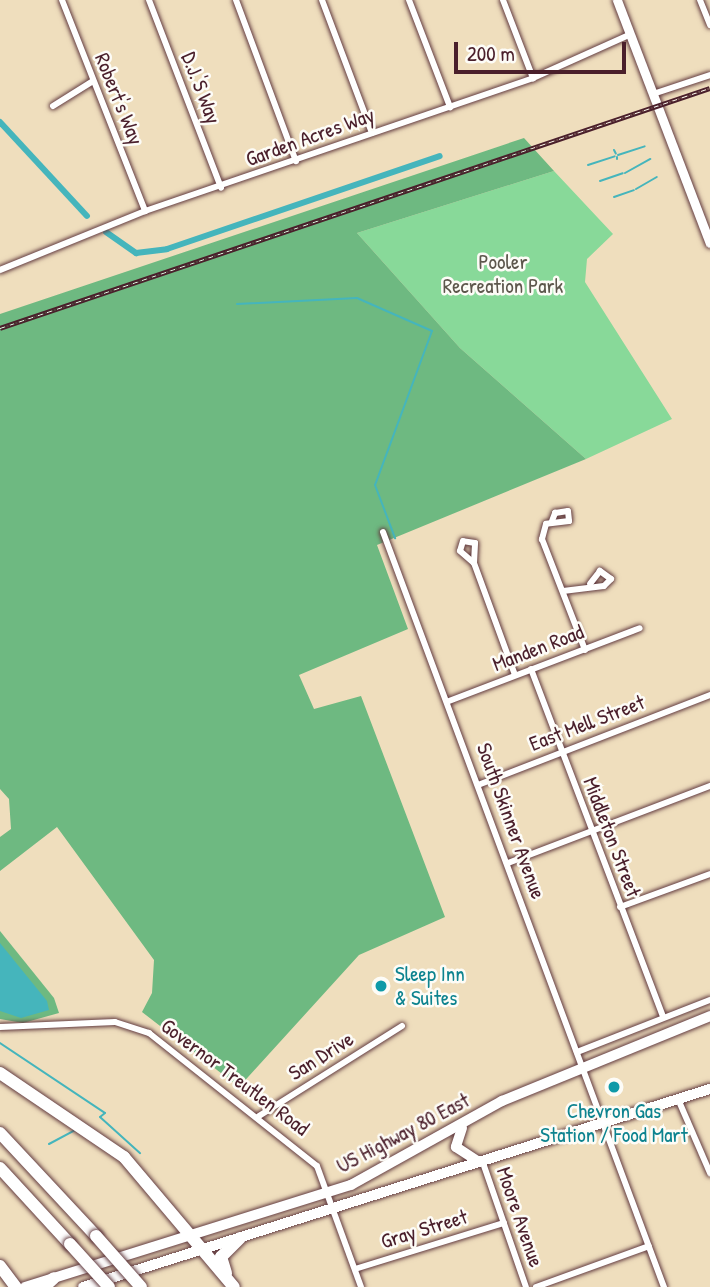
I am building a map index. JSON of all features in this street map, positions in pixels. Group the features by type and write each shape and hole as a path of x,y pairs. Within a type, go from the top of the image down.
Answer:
{"highway":[{"path":"0,1073 124,1157 233,1286"},
{"path":"0,1133 141,1287"},
{"path":"0,1168 109,1287"},
{"path":"233,1286 221,1257 240,1238"},
{"path":"0,1266 16,1287"},
{"path":"0,1272 0,1280"}],"main road":[{"name":"US Highway 80 East","path":"25,1287 49,1282 328,1193 380,1172 476,1116 582,1066 710,1016"},
{"name":"US Highway 80 East","path":"83,1287 710,1089"},
{"path":"476,1116 454,1143 465,1159 482,1159"}],"street":[{"name":"Robert's Way","path":"62,0 145,211"},
{"name":"D.J.'S Way","path":"149,0 220,188"},
{"path":"236,0 296,161"},
{"path":"322,0 372,133"},
{"path":"409,0 450,107"},
{"path":"503,0 533,78"},
{"path":"617,0 710,243"},
{"path":"700,0 710,25"},
{"name":"Garden Acres Way","path":"0,270 145,211 220,188 533,78 631,34"},
{"path":"653,94 710,75"},
{"path":"53,106 93,81"},
{"path":"552,521 542,528 542,539 584,650"},
{"name":"South Skinner Avenue","path":"383,532 449,701 664,1287"},
{"path":"474,563 515,675"},
{"path":"563,591 590,584"},
{"name":"Manden Road","path":"449,701 640,628"},
{"name":"Middleton Street","path":"530,670 663,1016"},
{"name":"East Mell Street","path":"478,785 710,695"},
{"path":"508,863 710,786"},
{"path":"620,907 710,874"},
{"path":"577,1052 663,1016 710,1000"},
{"name":"Governor Treutlen Road","path":"0,1027 136,1024 259,1116 310,1158 334,1207 361,1287"},
{"name":"San Drive","path":"259,1116 402,1026"},
{"path":"678,1099 709,1168"},
{"name":"Moore Avenue","path":"482,1159 526,1287"},
{"name":"Gray Street","path":"355,1269 504,1223"},
{"path":"536,1287 649,1246"}],"green space":[{"path":"524,138 554,171 357,233 460,348 586,459 377,545 408,629 299,675 314,709 361,696 445,917 359,955 239,1087 142,1012 152,993 154,960 57,827 0,871 0,837 11,829 9,799 0,789 0,314"},
{"name":"Pooler Recreation Park","path":"554,171 613,234 587,259 585,282 672,419 586,459 460,348 357,233"},
{"path":"0,931 54,998 59,1013 23,1023 0,1019"}],"water":[{"path":"0,943 47,1001 49,1010 21,1018 0,1011"}],"waterway":[{"path":"0,122 87,216"},
{"path":"618,155 645,146"},
{"path":"614,150 616,154"},
{"path":"106,232 136,253 167,249 440,156"},
{"path":"588,165 615,156"},
{"path":"625,173 650,159"},
{"path":"600,181 623,173"},
{"path":"636,189 657,177"},
{"path":"614,197 634,190"},
{"path":"237,304 357,298 432,331 375,485 395,538"},
{"path":"0,1043 105,1113 100,1117 140,1153"},
{"path":"49,1144 75,1130"}],"railway":[{"path":"0,328 710,88"}],"place":[{"name":"Sleep Inn & Suites","path":"381,986"},
{"name":"Chevron Gas Station / Food Mart","path":"614,1087"}]}
